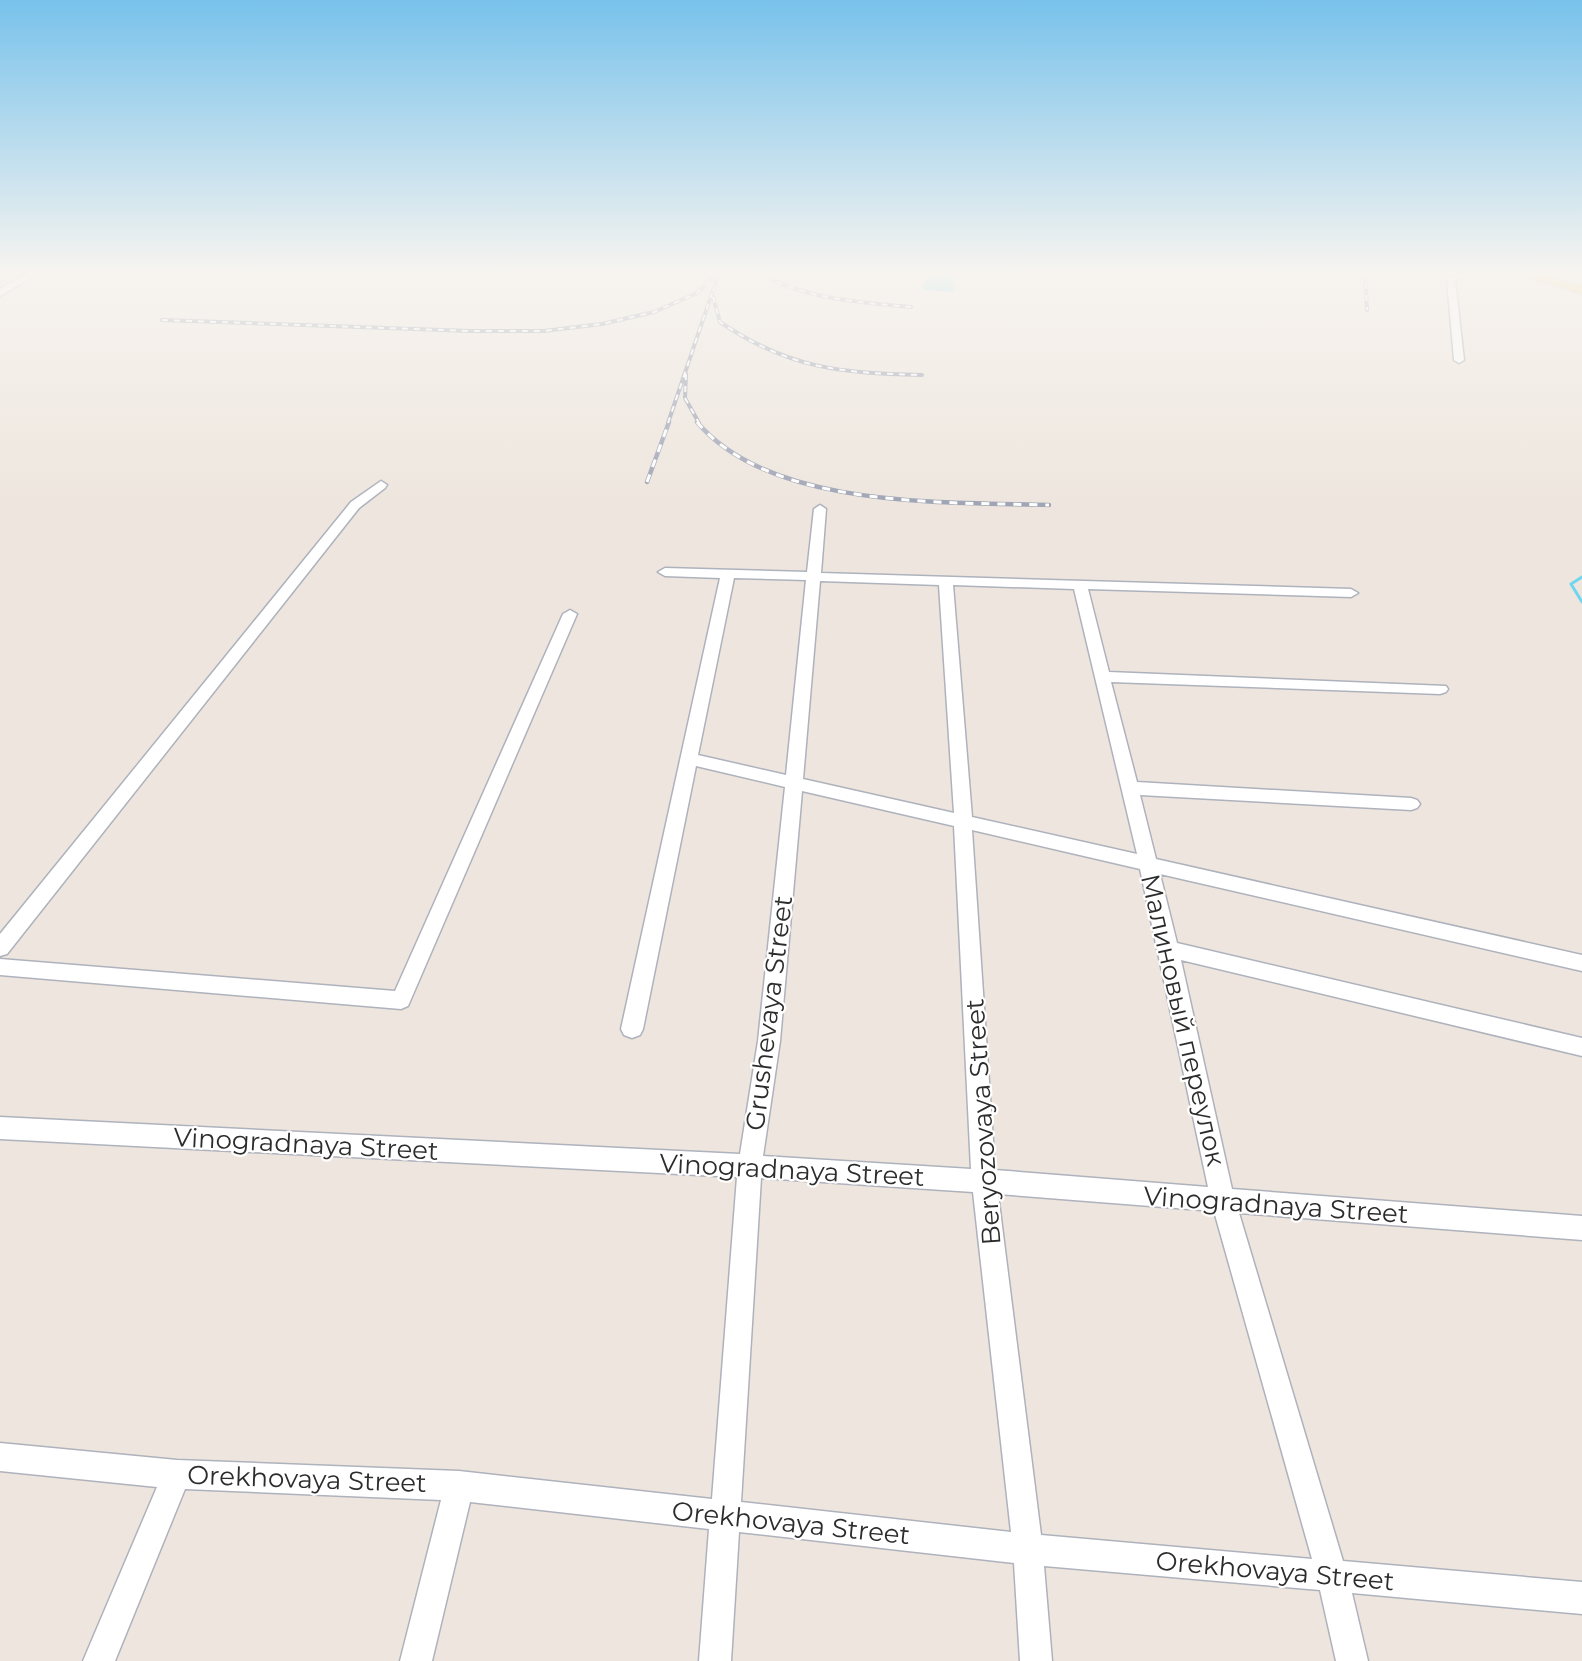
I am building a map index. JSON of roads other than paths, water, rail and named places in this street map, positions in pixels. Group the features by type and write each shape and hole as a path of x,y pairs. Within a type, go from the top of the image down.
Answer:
{"street":[{"path":"1458,349 1459,360"},
{"path":"0,948 356,505 381,485"},
{"name":"Grushevaya Street","path":"715,1661 750,1166 769,1041 820,509"},
{"path":"665,572 1351,593"},
{"path":"632,1029 728,574"},
{"name":"Beryozovaya Street","path":"946,581 984,1181 1028,1549 1036,1661"},
{"name":"Малиновый переулок","path":"1080,585 1169,949 1223,1201 1332,1576 1352,1661"},
{"path":"0,968 401,1000 570,614"},
{"path":"1103,677 1440,689"},
{"path":"689,759 1582,963"},
{"path":"1130,788 1411,804"},
{"path":"1169,949 1582,1047"},
{"name":"Vinogradnaya Street","path":"0,1128 750,1166 984,1181 1582,1228"},
{"name":"Orekhovaya Street","path":"0,1457 177,1474 459,1486 1028,1549 1582,1598"},
{"path":"99,1661 177,1474"},
{"path":"416,1661 459,1486"}],"waterway":[{"path":"1582,577 1571,584 1582,602"}],"railway":[{"path":"668,423 693,349"},
{"path":"766,349 793,359 841,370 922,375"},
{"path":"686,374 685,398 699,423"},
{"path":"647,482 669,422"},
{"path":"697,422 729,450 768,471 813,486 861,495 911,500 1049,505"}]}
